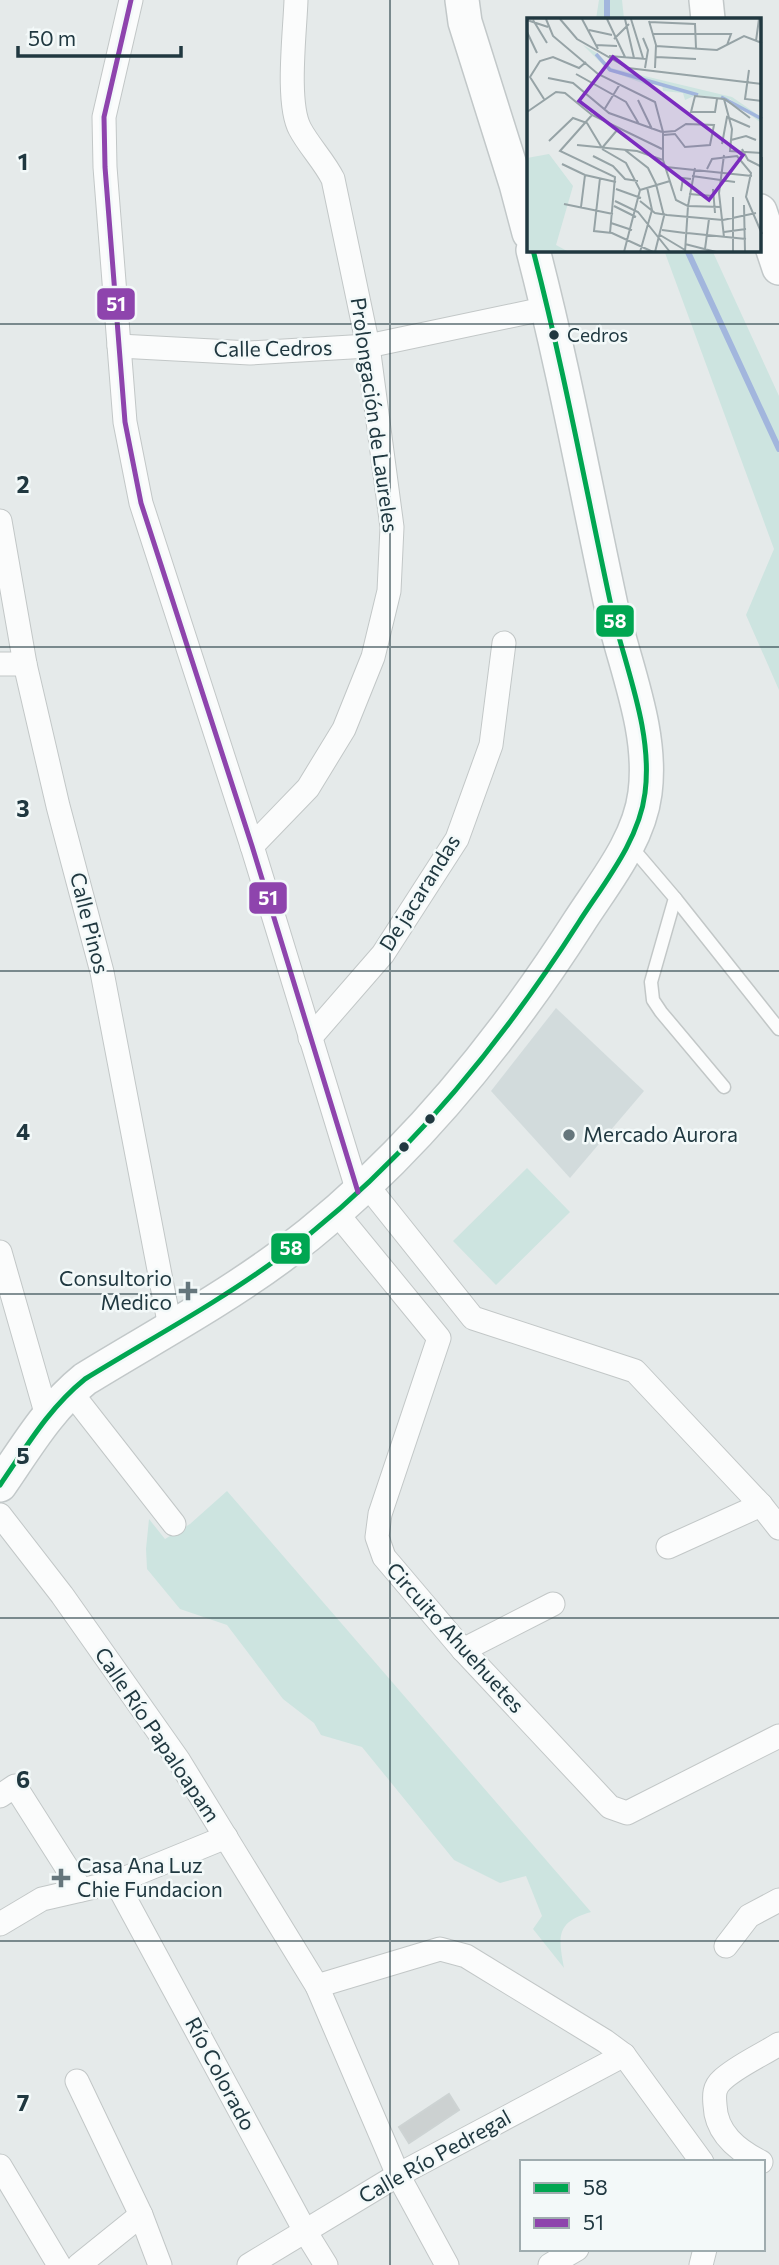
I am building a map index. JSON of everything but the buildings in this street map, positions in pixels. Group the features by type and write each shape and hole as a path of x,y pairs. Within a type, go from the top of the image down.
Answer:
{"main road":[{"path":"462,0 465,22 527,225"},
{"path":"706,0 708,18"},
{"path":"762,217 779,268"},
{"path":"0,1485 47,1416 70,1391 293,1248 353,1195 454,1094 553,963 629,844 645,798 648,762 534,252"}],"street":[{"path":"131,0 104,117 105,167 125,422 141,503 252,845 310,1038 353,1195 473,1318 635,1371 761,1505 779,1528"},
{"name":"Prolongación de Laureles","path":"252,845 308,788 344,729 373,657 389,591 392,527 368,346 333,179 324,161 300,129 293,110 296,0"},
{"name":"Calle Cedros","path":"119,346 250,353 368,346 548,307"},
{"name":"Calle Pinos","path":"0,521 25,664 58,806 102,972 170,1327"},
{"name":"De jacarandas","path":"310,1038 383,954 457,839 491,745 504,643"},
{"path":"0,664 25,664"},
{"name":"Circuito Ahuehuetes","path":"353,1195 439,1338 380,1514 377,1537 384,1557 463,1650 610,1807 627,1813 779,1736"},
{"path":"0,1252 47,1416"},
{"path":"70,1391 174,1524"},
{"path":"668,1547 761,1505"},
{"name":"Calle Río Papaloapam","path":"0,1515 62,1595 171,1750 317,1986 398,2175 447,2265"},
{"path":"463,1650 553,1604"},
{"path":"7,1791 81,1890"},
{"path":"0,1924 42,1899 117,1882 226,1837"},
{"name":"Río Colorado","path":"117,1882 305,2231 326,2265"},
{"path":"726,1946 749,1916 779,1900"},
{"path":"317,1986 440,1949 466,1956 605,2040 624,2055 701,2160"},
{"path":"757,2160 730,2143 715,2119 714,2091 723,2079 779,2044"},
{"name":"Calle Río Pedregal","path":"249,2265 398,2175 624,2055"},
{"path":"77,2081 141,2216 160,2265"},
{"path":"0,2166 59,2265"},
{"path":"79,2265 141,2216"},
{"path":"550,2265 574,2251"}],"lane":[{"path":"629,844 779,1029"},
{"path":"675,898 661,942 651,982 651,994 661,1012 724,1087"}],"shaded area":[{"name":"Mercado Aurora","path":"556,1008 644,1091 570,1178 491,1091"}],"green space":[{"path":"599,0 622,0 624,18 596,18"},
{"path":"665,252 713,252 779,396 779,690 746,615 774,549"},
{"path":"527,1168 570,1212 496,1285 453,1241"},
{"path":"227,1491 591,1912 571,1920 562,1932 564,1968 533,1929 542,1916 526,1876 500,1883 454,1860 362,1747 321,1735 314,1723 283,1699 227,1625 180,1609 147,1569 149,1519 165,1539 190,1524"}],"waterway":[{"path":"607,0 607,18"},
{"path":"688,252 779,449"}],"transit line":[{"name":"51","path":"131,0 104,117 105,167 125,422 141,503 252,846 358,1192"},
{"name":"58","path":"0,1485 49,1415 85,1379 257,1274 324,1222 406,1145 445,1103 515,1015 609,877 636,828 645,793 642,724 612,610 565,385 533,252"}],"place":[{"name":"Cedros","path":"554,335"},
{"name":"Mercado Aurora","path":"569,1135"},
{"name":"Consultorio Medico","path":"188,1291"},
{"name":"Casa Ana Luz Chie Fundacion","path":"61,1878"}]}
